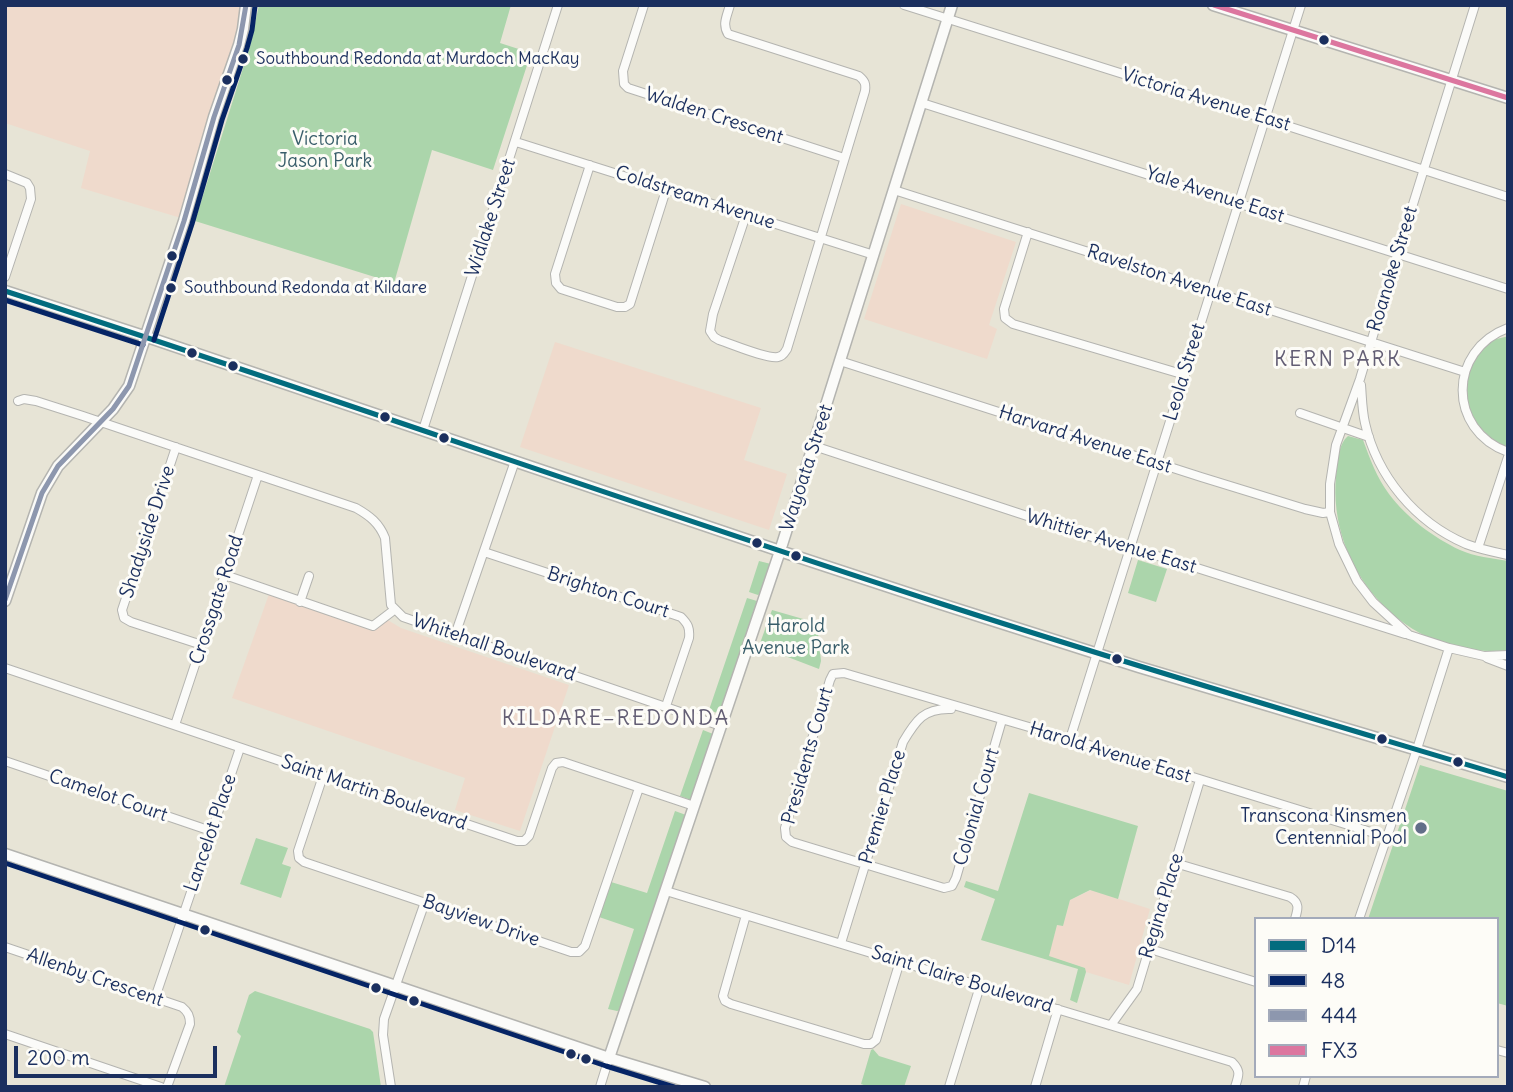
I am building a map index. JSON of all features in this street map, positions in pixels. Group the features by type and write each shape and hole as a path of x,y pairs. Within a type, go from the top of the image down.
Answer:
{"street":[{"path":"5,601 42,493 58,466 113,409 129,386 239,45 247,5"},
{"name":"Widlake Street","path":"423,430 558,5"},
{"name":"Walden Crescent","path":"644,5 623,71 624,84 628,88 844,158"},
{"path":"730,5 724,28 728,34 859,76 864,80 865,91 787,349 778,357 719,340 710,331 713,314 746,215"},
{"name":"Victoria Avenue East","path":"904,5 1508,197"},
{"name":"Wayoata Street","path":"600,1087 780,551 952,5"},
{"path":"1213,5 1508,98"},
{"name":"Leola Street","path":"1070,739 1301,5"},
{"name":"Roanoke Street","path":"1475,5 1360,379 1342,427 1333,461 1330,512 1339,544 1357,581 1373,602 1409,635 1484,656"},
{"name":"Yale Avenue East","path":"922,103 1508,289"},
{"name":"Coldstream Avenue","path":"516,142 874,255"},
{"path":"590,165 555,274 556,283 561,289 617,307 630,304 666,190"},
{"path":"5,174 27,183 31,194 5,277"},
{"name":"Ravelston Avenue East","path":"894,190 1465,372"},
{"path":"1028,232 1004,310 1005,318 1013,324 1185,375"},
{"path":"5,292 780,551 1096,653 1508,776"},
{"path":"1508,328 1482,343 1472,356 1465,372 1462,393 1469,419 1478,432 1494,446 1508,452"},
{"name":"Harvard Avenue East","path":"840,361 1305,509 1330,512"},
{"path":"1360,379 1368,436 1396,490 1410,506 1439,530 1478,548 1508,555"},
{"name":"Whitehall Boulevard","path":"18,401 36,401 101,421 356,508 377,523 385,538 389,597 394,610 403,617 721,726"},
{"path":"1300,413 1368,436"},
{"name":"Whittier Avenue East","path":"814,446 1072,531 1409,635"},
{"name":"Shadyside Drive","path":"176,447 122,610 124,618 131,622 202,645"},
{"path":"1478,548 1508,457"},
{"path":"456,635 515,461"},
{"name":"Crossgate Road","path":"175,726 258,475"},
{"name":"Brighton Court","path":"484,552 681,617 687,623 689,638 666,706"},
{"path":"225,575 373,626 394,610"},
{"path":"300,602 309,576"},
{"path":"1360,917 1417,750 1448,648"},
{"path":"1484,656 1508,654"},
{"path":"1484,656 1508,666"},
{"name":"Saint Martin Boulevard","path":"5,668 517,841 524,841 529,836 556,763 563,762 694,807"},
{"name":"Harold Avenue East","path":"833,674 844,673 1070,739 1387,837"},
{"name":"Presidents Court","path":"833,674 785,830 786,837 792,842 865,864"},
{"name":"Premier Place","path":"841,943 903,742 913,724 926,713 942,709 962,709"},
{"name":"Colonial Court","path":"865,864 944,888 952,886 1002,720"},
{"name":"Lancelot Place","path":"155,998 240,748"},
{"name":"Camelot Court","path":"5,761 211,831"},
{"name":"Bayview Drive","path":"323,776 299,851 299,858 304,862 571,952 579,952 585,946 639,788"},
{"name":"Regina Place","path":"1111,1025 1137,989 1200,780"},
{"path":"5,854 609,1058 705,1087"},
{"path":"1175,863 1290,897 1297,903 1296,917"},
{"name":"Saint Claire Boulevard","path":"666,891 1232,1062 1238,1068 1239,1075 1235,1087"},
{"path":"391,1087 384,1041 384,1020 425,902"},
{"path":"747,915 723,996 725,1001 864,1044 871,1044 876,1040 900,961"},
{"name":"Allenby Crescent","path":"5,947 182,1007 188,1012 190,1024 167,1087"},
{"path":"1150,949 1254,981"},
{"path":"949,1087 980,986"},
{"path":"1035,1087 1058,1009"},
{"path":"5,1034 161,1087"}],"shaded area":[{"path":"5,5 240,5 239,29 181,218 81,188 90,151 5,123"},
{"path":"901,204 1016,242 989,325 997,329 987,359 864,319"},
{"path":"555,342 761,408 744,460 787,474 769,530 520,447"},
{"path":"269,594 372,629 386,619 401,628 569,685 520,831 455,810 465,778 232,698"},
{"path":"1091,890 1150,909 1129,985 1086,972 1085,968 1048,956 1057,925 1063,926 1070,900"}],"green space":[{"name":"Victoria Jason Park","path":"259,5 511,5 500,43 531,53 493,170 432,150 394,283 195,221 250,46"},
{"path":"1508,336 1508,447 1485,433 1477,423 1471,412 1467,387 1474,361 1486,345"},
{"path":"1348,436 1363,440 1385,488 1396,503 1421,526 1466,552 1508,561 1508,650 1472,650 1438,641 1408,626 1382,604 1360,576 1345,545 1337,512 1338,460 1342,444"},
{"path":"1138,560 1167,569 1156,602 1128,593"},
{"path":"759,561 771,564 758,595 749,592"},
{"path":"747,598 757,601 720,714 709,710"},
{"name":"Harold Avenue Park","path":"772,610 817,623 821,661 819,669 759,646"},
{"path":"703,730 713,734 691,800 680,796"},
{"path":"1420,765 1508,791 1508,1006 1499,1004 1499,917 1369,917"},
{"path":"1029,793 1138,826 1118,899 1090,890 1070,900 1063,926 1057,925 1049,956 1085,968 1077,1003 1070,1000 1078,969 981,940 995,899 964,887 966,881 998,891"},
{"path":"675,811 686,815 620,1010 608,1009 634,929 599,917 611,882 647,893"},
{"path":"256,838 288,848 282,864 291,867 281,898 240,884"},
{"path":"255,991 370,1029 373,1032 381,1087 224,1087 241,1036 237,1032 249,995"},
{"path":"873,1049 879,1056 911,1066 904,1087 869,1087 861,1084"}],"transit line":[{"name":"444","path":"5,600 42,493 58,466 113,409 129,386 239,45 246,5"},
{"name":"FX3","path":"1214,5 1508,98"},
{"name":"48","path":"154,340 247,48 255,6"},
{"name":"D14","path":"5,291 939,603 1508,777"},
{"name":"48","path":"5,300 143,345"},
{"name":"48","path":"5,863 674,1087"}],"place":[{"name":"Southbound Redonda at Murdoch MacKay","path":"243,59"},
{"name":"Southbound Redonda at Kildare","path":"171,288"},
{"name":"Transcona Kinsmen Centennial Pool","path":"1421,828"}],"district":[{"name":"KERN PARK","path":"1338,360"},
{"name":"KILDARE–REDONDA","path":"616,719"}]}
